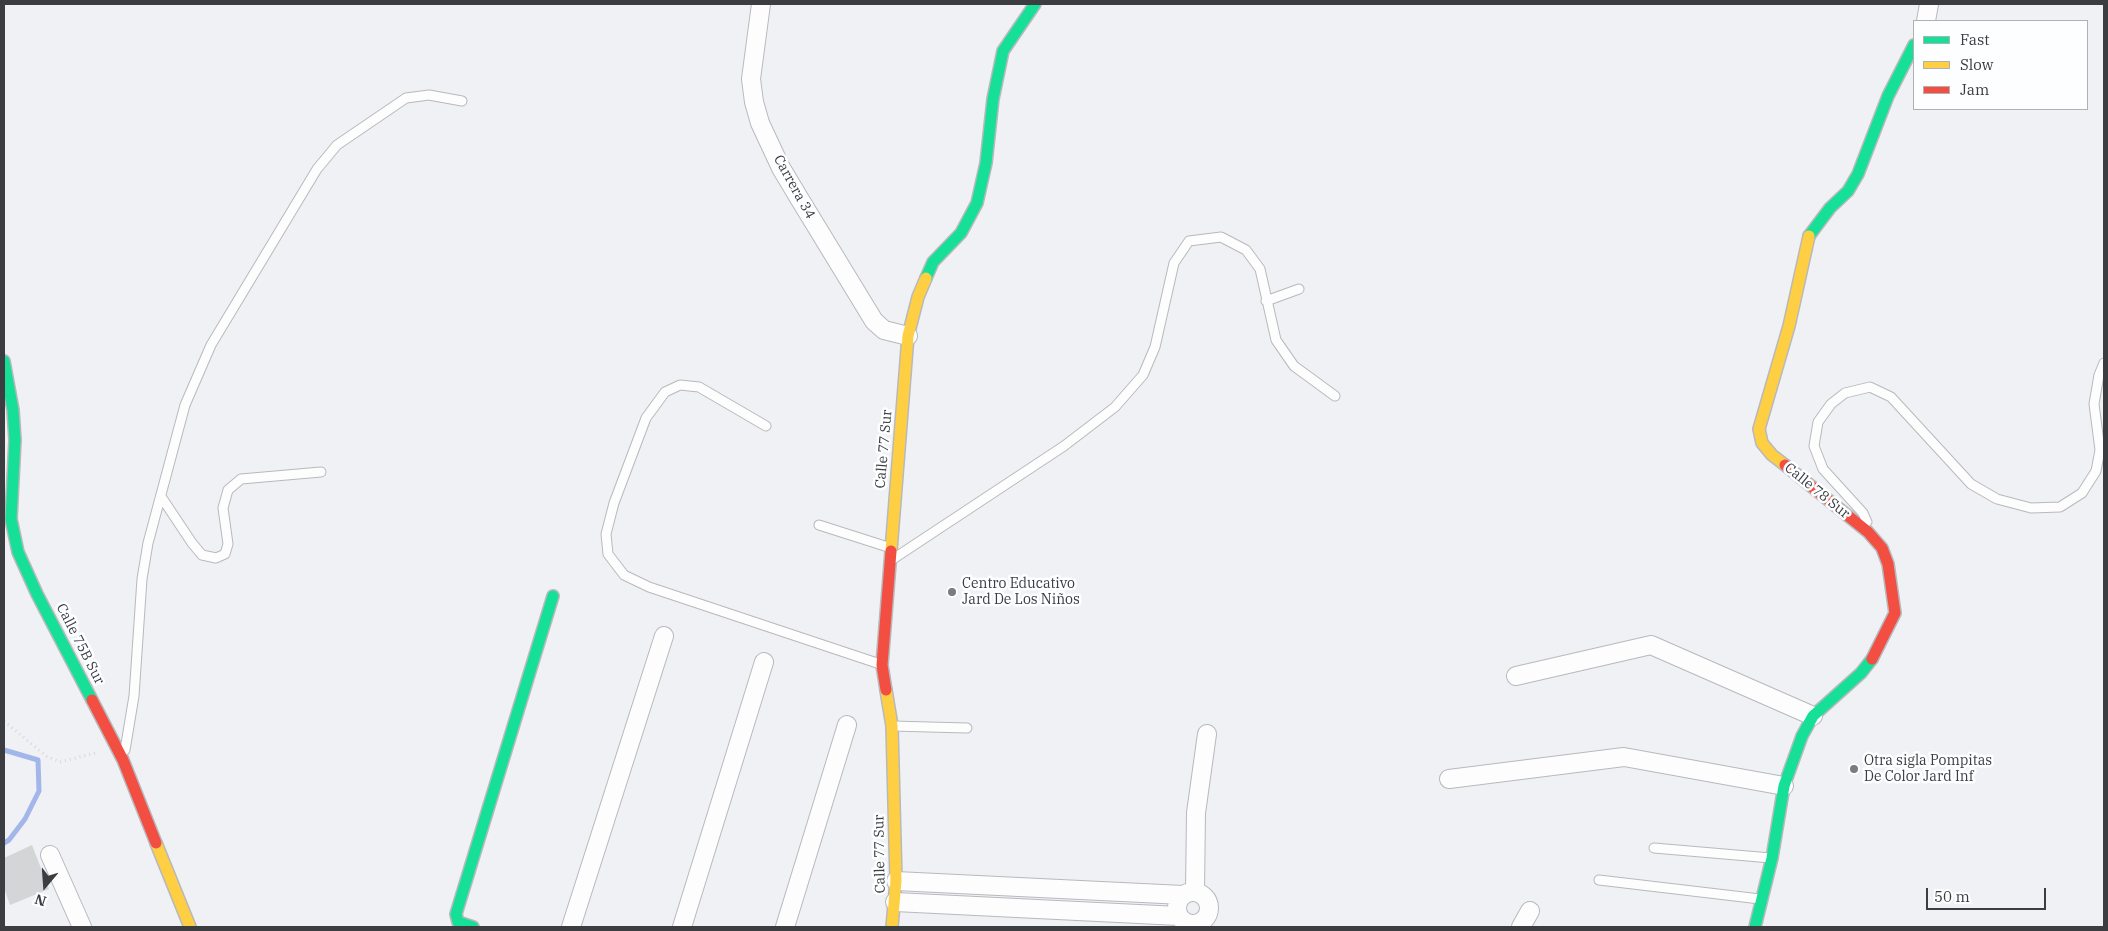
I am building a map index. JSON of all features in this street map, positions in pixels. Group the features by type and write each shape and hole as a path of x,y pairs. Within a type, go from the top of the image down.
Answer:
{"street":[{"name":"Carrera 34","path":"762,4 751,79 754,102 760,123 781,168 798,198 874,321 884,330 908,336"},
{"name":"Calle 77 Sur","path":"892,927 896,902 896,881 892,726 882,665 908,336 918,297 933,262 961,233 977,203 986,163 993,99 1002,51 1035,4"},
{"path":"1926,20 1929,4"},
{"name":"Calle 78 Sur","path":"1755,927 1772,858 1784,786 1802,736 1813,716 1861,673 1874,656 1896,613 1888,564 1882,548 1868,532 1772,455 1762,443 1759,429 1789,326 1809,236 1830,208 1848,191 1858,174 1888,96 1913,47"},
{"name":"Calle 75B Sur","path":"4,361 13,410 15,440 12,519 18,552 37,594 123,760 190,927"},
{"path":"473,927 458,922 456,914 553,596"},
{"path":"570,927 664,636"},
{"path":"1516,676 1651,645 1813,716"},
{"path":"682,927 764,662"},
{"path":"785,927 847,725"},
{"path":"896,881 1189,893 1203,894 1209,901 1210,909 1208,917 1201,923 1193,925 1185,923 1179,916 1177,909 1178,901 1189,893 1196,813 1207,734"},
{"path":"1449,779 1624,757 1784,786"},
{"path":"50,855 82,927"},
{"path":"896,902 1080,920 1179,916"},
{"path":"1521,927 1530,911"}],"lane":[{"path":"123,760 134,696 142,579 148,544 162,498 185,405 211,345 317,169 337,145 406,98 428,95 462,101"},
{"path":"891,561 1064,446 1115,407 1143,376 1155,347 1174,262 1189,241 1221,236 1246,250 1260,269 1276,340 1294,366 1335,396"},
{"path":"1266,301 1299,289"},
{"path":"1868,532 1868,524 1863,512 1823,469 1814,446 1818,422 1831,404 1845,393 1870,388 1891,397 1971,484 1997,499 2030,508 2060,507 2082,493 2096,471 2100,450 2094,404 2099,375 2104,363"},
{"path":"766,426 699,387 680,385 665,392 646,418 614,503 606,534 608,554 624,575 649,587 882,665"},
{"path":"162,498 202,555 216,558 225,554 228,544 222,508 228,490 241,479 321,472"},
{"path":"819,525 891,548"},
{"path":"892,726 967,728"},
{"path":"1654,848 1772,858"},
{"path":"1599,880 1763,899"}],"path":[{"path":"4,721 46,756 60,762 116,748"}],"building":[{"path":"32,845 49,889 10,905 4,888 4,858"}],"waterway":[{"path":"4,750 38,760 39,791 25,819 9,840 4,843"}],"traffic: fast":[{"path":"926,278 933,262 961,233 977,203 986,163 993,99 1003,51 1035,4"},
{"path":"1809,236 1830,208 1848,191 1858,174 1888,96 1913,47"},
{"path":"4,361 13,410 15,440 11,519 18,552 37,594 92,700"},
{"path":"473,927 458,922 456,914 553,596"},
{"path":"1755,927 1772,858 1784,786 1802,736 1813,716 1861,673 1872,659"}],"traffic: slow":[{"path":"1785,465 1772,455 1762,443 1759,429 1789,326 1809,236"},
{"path":"891,551 908,336 918,297 926,278"},
{"path":"886,690 892,726 896,881 892,927"},
{"path":"156,843 190,927"}],"traffic: jam":[{"path":"1785,465 1868,532 1882,548 1888,564 1895,613 1872,659"},
{"path":"886,690 882,665 891,551"},
{"path":"92,700 123,760 156,843"}],"place":[{"name":"Centro Educativo Jard De Los Niños","path":"952,592"},
{"name":"Otra sigla Pompitas De Color Jard Inf","path":"1854,769"}]}
